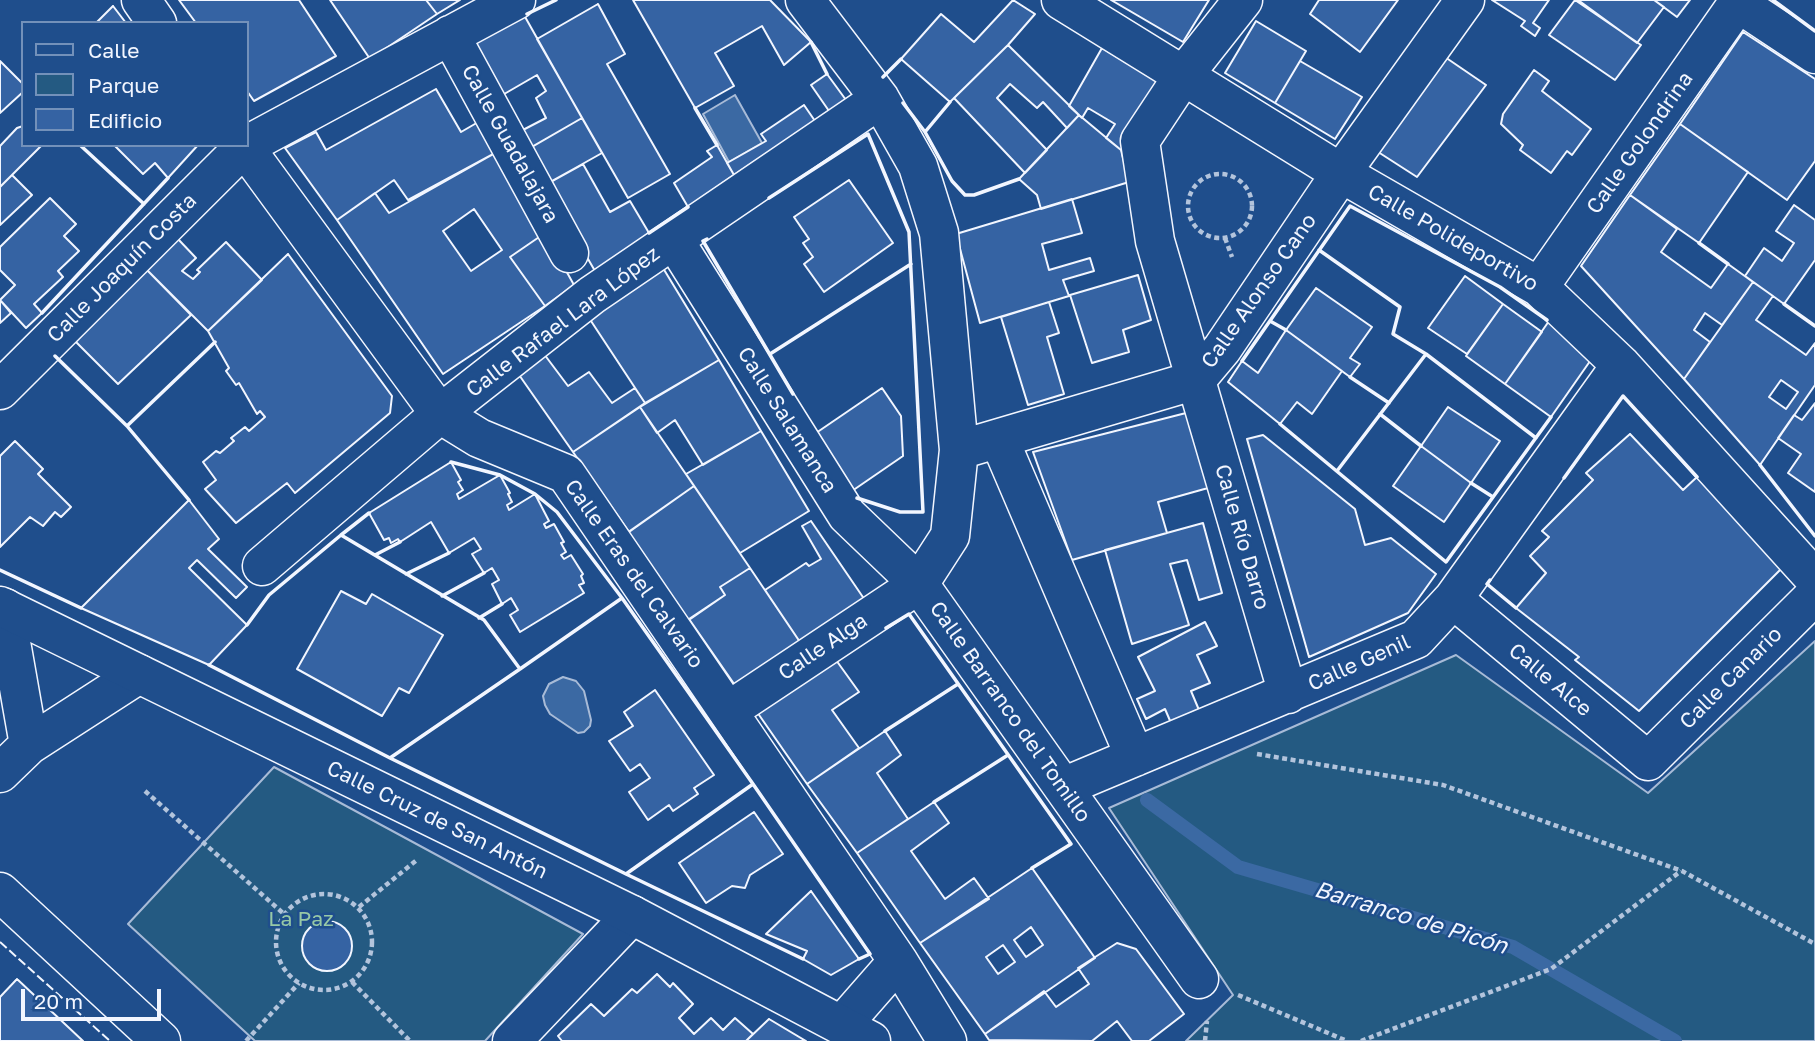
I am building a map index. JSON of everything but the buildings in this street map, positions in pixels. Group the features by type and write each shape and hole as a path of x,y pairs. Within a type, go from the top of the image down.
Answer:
{"street":[{"path":"141,0 156,21"},
{"name":"Calle Joaquín Costa","path":"248,144 516,0"},
{"name":"Calle Barranco del Tomillo","path":"805,0 880,99 918,166 939,233 959,450 950,536 919,583 1199,979"},
{"name":"Calle Polideportivo","path":"1061,0 1180,88 1341,173 1539,287 1621,365 1815,579"},
{"path":"1180,88 1304,179 1204,330 1196,334 1189,329 1163,239 1150,137 1180,88 1243,0"},
{"name":"Calle Alonso Cano","path":"959,450 1196,380 1222,349 1341,173 1465,0"},
{"path":"1739,1 1815,54"},
{"name":"Calle Golondrina","path":"1539,287 1739,1"},
{"name":"Calle Guadalajara","path":"450,35 569,253"},
{"name":"Calle Río Darro","path":"1180,88 1140,141 1155,241 1288,694"},
{"name":"Calle Rafael Lara López","path":"262,566 439,414 593,295 880,99"},
{"name":"Calle Joaquín Costa","path":"0,390 244,147"},
{"name":"Calle Eras del Calvario","path":"246,147 439,414 479,438 566,474 898,961 947,1041"},
{"name":"Calle Salamanca","path":"674,240 847,515 919,583"},
{"name":"Calle Genil","path":"1063,787 1416,639 1453,599 1621,365"},
{"path":"999,439 1135,757"},
{"name":"Calle Alga","path":"728,711 919,583"},
{"name":"Calle Canario","path":"1648,761 1815,595"},
{"name":"Calle Alce","path":"1453,599 1648,761"},
{"path":"2,607 29,745"},
{"name":"Calle Cruz de San Antón","path":"2,607 632,915 857,1033"},
{"path":"0,773 29,745 139,674"},
{"path":"0,892 161,1041"},
{"path":"512,1041 632,915"},
{"path":"857,1033 898,961"}],"path":[{"path":"1220,174 1230,176 1240,181 1251,198 1249,219 1243,228 1225,238 1205,235 1191,219 1189,199 1200,181 1220,174"},
{"path":"1251,753 1443,785 1682,871 1815,944"},
{"path":"145,791 284,914"},
{"path":"359,907 428,851 448,825"},
{"path":"1361,1041 1551,969 1682,871"},
{"path":"328,893 345,897 359,907 369,921 372,946 364,969 352,982 326,990 299,983 286,973 278,959 277,928 284,914 296,902 312,895 328,893"},
{"path":"1199,979 1347,1041"},
{"path":"352,982 410,1041"},
{"path":"246,1041 299,983"}],"green space":[{"path":"1815,641 1815,1041 1186,1041 1233,995 1109,808 1456,655 1648,793"},
{"name":"La Paz","path":"274,767 583,934 485,1041 255,1041 128,924"}],"shaded area":[{"path":"735,95 762,143 729,162 703,114"},
{"path":"563,677 576,681 584,691 591,720 590,726 584,732 578,733 550,714 545,705 543,696 549,684"}],"waterway":[{"name":"Barranco de Picón","path":"1147,800 1238,867 1513,947 1675,1041"}],"fence":[{"path":"0,942 110,1041"}],"wall":[{"path":"527,14 556,0"},
{"path":"1773,0 1815,31"},
{"path":"811,42 827,74"},
{"path":"883,77 901,59"},
{"path":"925,132 950,102"},
{"path":"903,103 925,132 952,181 965,195 974,195 1019,179"},
{"path":"695,108 717,145"},
{"path":"769,198 868,134 909,232 923,512 900,512 857,498"},
{"path":"82,147 144,204"},
{"path":"42,313 168,178"},
{"path":"1242,361 1350,206 1500,287 1547,320"},
{"path":"649,233 688,207"},
{"path":"707,239 703,241 793,394"},
{"path":"1699,243 1728,264"},
{"path":"1319,250 1400,307 1393,334 1426,354"},
{"path":"770,354 911,264"},
{"path":"1784,304 1815,326"},
{"path":"1270,321 1286,330"},
{"path":"127,426 215,342"},
{"path":"1337,471 1426,354 1536,438"},
{"path":"55,356 127,426 189,500"},
{"path":"1350,377 1389,403"},
{"path":"1564,478 1623,396 1697,477"},
{"path":"1380,414 1421,446"},
{"path":"1280,424 1446,562 1551,417"},
{"path":"451,462 500,475 535,494 557,512 622,598 520,669"},
{"path":"1760,465 1815,536"},
{"path":"1471,483 1493,497"},
{"path":"341,535 369,513"},
{"path":"209,665 390,758 520,669 484,620 341,535 269,595 247,625"},
{"path":"375,555 400,542"},
{"path":"406,574 449,553"},
{"path":"0,570 81,608"},
{"path":"442,596 484,573"},
{"path":"1490,580 1487,584 1516,608"},
{"path":"390,758 626,874 753,784 622,598"},
{"path":"479,618 502,604"},
{"path":"886,628 909,614 1071,844 1032,868"},
{"path":"885,731 958,684"},
{"path":"934,802 1008,755"},
{"path":"753,784 870,954 859,959"},
{"path":"626,874 803,959"}]}
